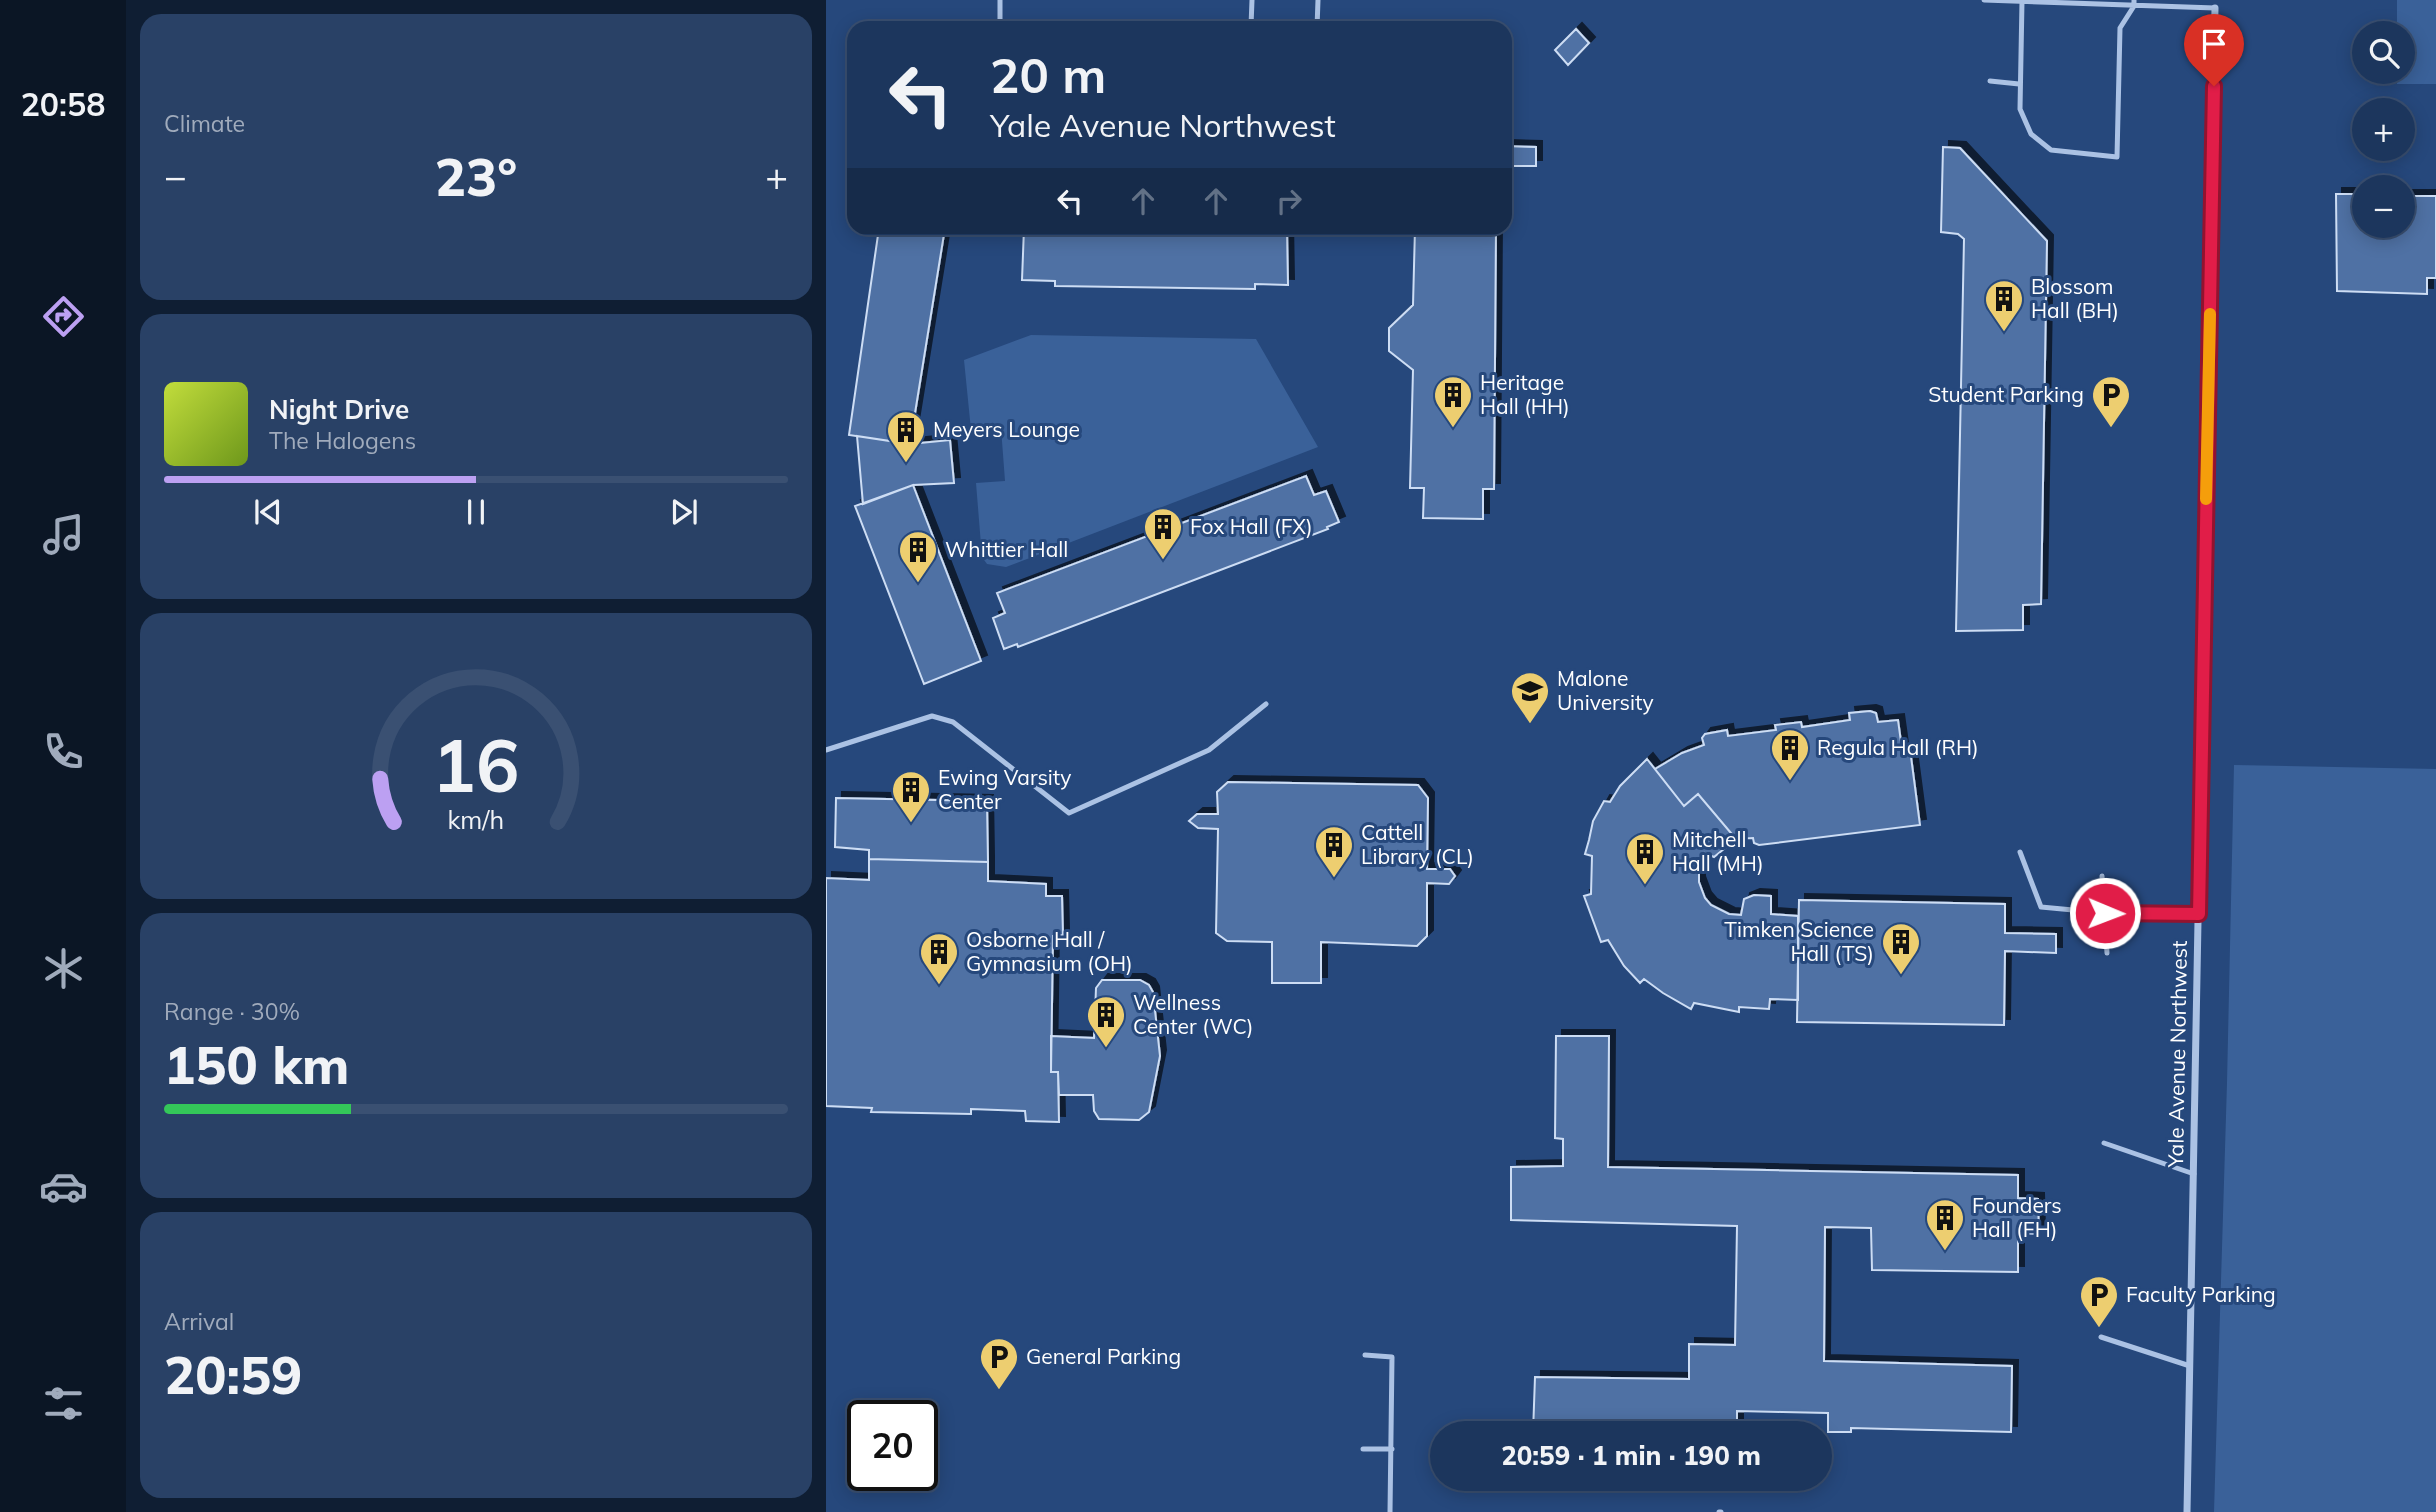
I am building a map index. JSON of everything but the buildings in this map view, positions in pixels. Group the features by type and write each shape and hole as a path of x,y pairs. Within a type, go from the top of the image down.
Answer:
{"street":[{"name":"Yale Avenue Northwest","path":"2187,1512 2215,8"}],"lane":[{"path":"1000,0 1000,21"},
{"path":"1251,21 1252,0"},
{"path":"1317,21 1318,0"},
{"path":"1984,0 2134,3 2215,8"},
{"path":"2022,1 2020,109 2031,134 2051,150 2117,157 2120,28 2134,3"},
{"path":"1990,81 2019,84"},
{"path":"826,750 932,716 953,722 1069,813 1209,750 1266,704"},
{"path":"2020,852 2041,907 2105,913 2199,914"},
{"path":"2102,876 2107,953"},
{"path":"2104,1143 2194,1174"},
{"path":"2101,1337 2190,1366"},
{"path":"1365,1355 1392,1357 1391,1512"},
{"path":"1363,1449 1392,1449"}],"shaded area":[{"path":"2397,0 2436,0 2436,84 2415,84 2415,21 2397,21"},
{"path":"1031,335 1256,339 1318,447 1006,567 987,564 982,557 976,483 1005,481 1001,428 971,430 964,360"},
{"path":"2234,765 2436,769 2436,1512 2214,1512"}],"slow traffic":[{"path":"2206,499 2210,314"}],"place":[{"name":"Blossom Hall (BH)","path":"2004,333"},
{"name":"Heritage Hall (HH)","path":"1453,429"},
{"name":"Student Parking","path":"2111,429"},
{"name":"Meyers Lounge","path":"906,464"},
{"name":"Fox Hall (FX)","path":"1163,561"},
{"name":"Whittier Hall","path":"918,584"},
{"name":"Malone University","path":"1530,725"},
{"name":"Regula Hall (RH)","path":"1790,782"},
{"name":"Ewing Varsity Center","path":"911,824"},
{"name":"Cattell Library (CL)","path":"1334,879"},
{"name":"Mitchell Hall (MH)","path":"1645,886"},
{"name":"Timken Science Hall (TS)","path":"1901,976"},
{"name":"Osborne Hall / Gymnasium (OH)","path":"939,986"},
{"name":"Wellness Center (WC)","path":"1106,1049"},
{"name":"Founders Hall (FH)","path":"1945,1252"},
{"name":"Faculty Parking","path":"2099,1329"},
{"name":"General Parking","path":"999,1391"}],"route":[{"path":"2105,913 2199,914 2214,86"}]}
